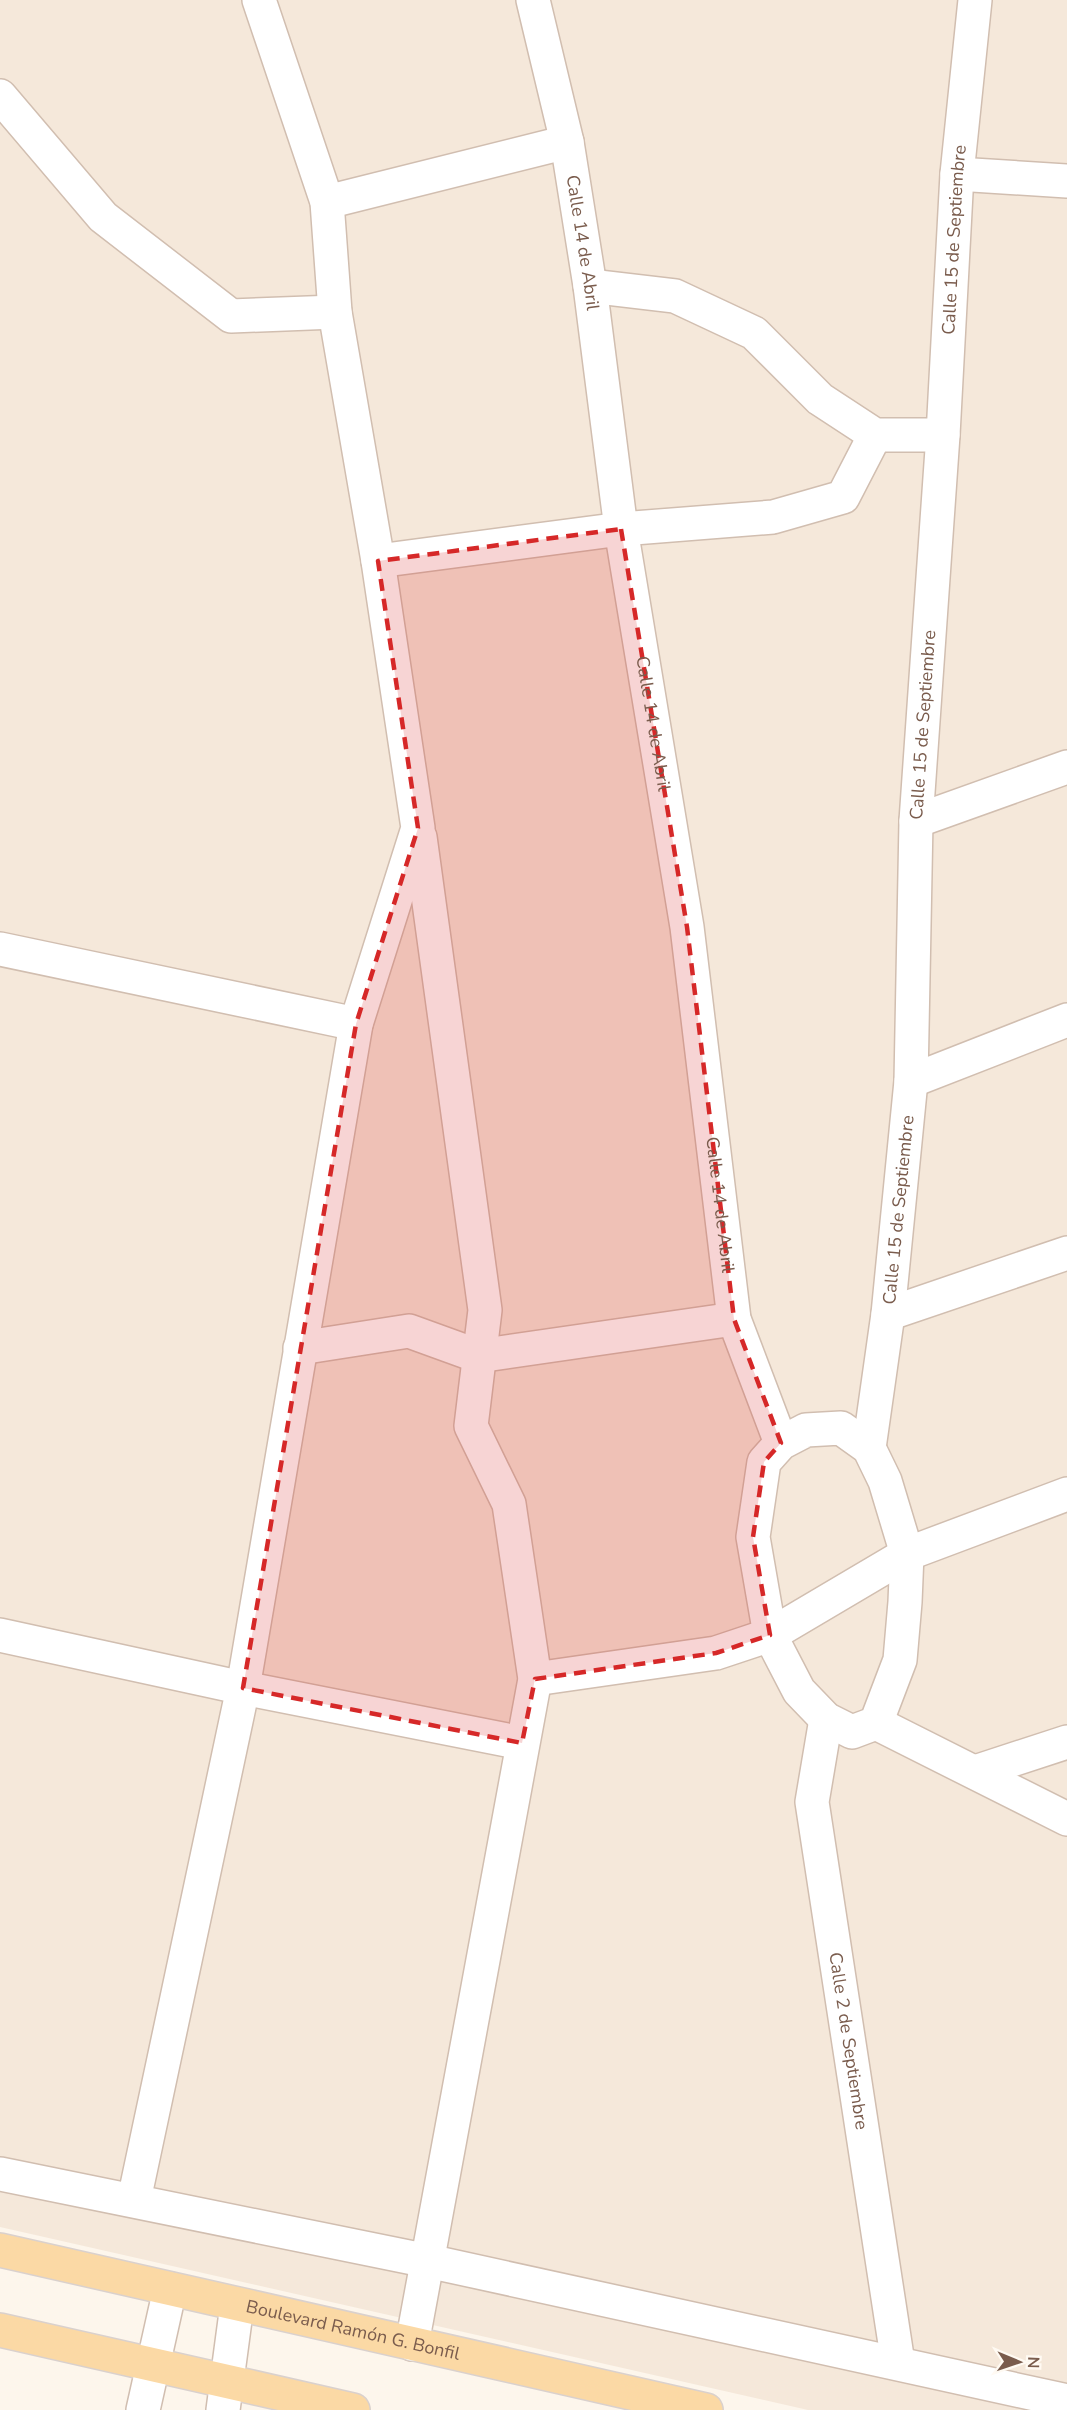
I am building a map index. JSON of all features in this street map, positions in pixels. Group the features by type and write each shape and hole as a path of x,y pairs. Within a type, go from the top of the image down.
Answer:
{"main road":[{"name":"Boulevard Ramón G. Bonfil","path":"0,2250 706,2410"},
{"path":"0,2330 153,2365 225,2396 353,2410"}],"street":[{"path":"259,0 327,202 335,312 378,561 418,828 485,1311 471,1426 509,1504 535,1679 412,2344"},
{"name":"Calle 14 de Abril","path":"533,0 567,142 590,286 621,529 687,927 734,1319 781,1443"},
{"name":"Calle 15 de Septiembre","path":"869,1448 888,1314 911,1081 916,820 943,435 957,174 975,0"},
{"path":"0,96 103,216 231,316 335,312"},
{"path":"327,202 567,142"},
{"path":"957,174 1067,181"},
{"path":"590,286 675,296 754,333 820,399 875,435 943,435"},
{"path":"378,561 621,529 773,517 843,497 875,435"},
{"path":"916,820 1067,767"},
{"path":"134,2200 243,1688 356,1024 418,828"},
{"path":"0,949 356,1024"},
{"path":"911,1081 1067,1020"},
{"path":"888,1314 1067,1253"},
{"path":"300,1348 409,1330 478,1356 734,1319"},
{"path":"876,1723 900,1660 907,1554 885,1481 869,1448 841,1428 806,1430 781,1443 764,1462 753,1537 770,1635 799,1691 826,1719 852,1732 876,1723 1067,1819"},
{"path":"535,1679 716,1653 770,1635 907,1554 1067,1494"},
{"path":"0,1635 243,1688 522,1743"},
{"name":"Calle 2 de Septiembre","path":"826,1719 812,1802 898,2363"},
{"path":"975,1772 1067,1742"},
{"path":"0,2174 428,2261 1067,2401"},
{"path":"143,2410 170,2289"},
{"path":"225,2396 237,2305"}],"highlighted area":[{"path":"621,529 687,927 734,1319 781,1443 764,1462 753,1537 770,1635 716,1653 535,1679 522,1743 243,1688 356,1024 418,828 378,561"}],"shaded area":[{"path":"0,0 1067,0 1067,2410 808,2410 0,2227"}]}
